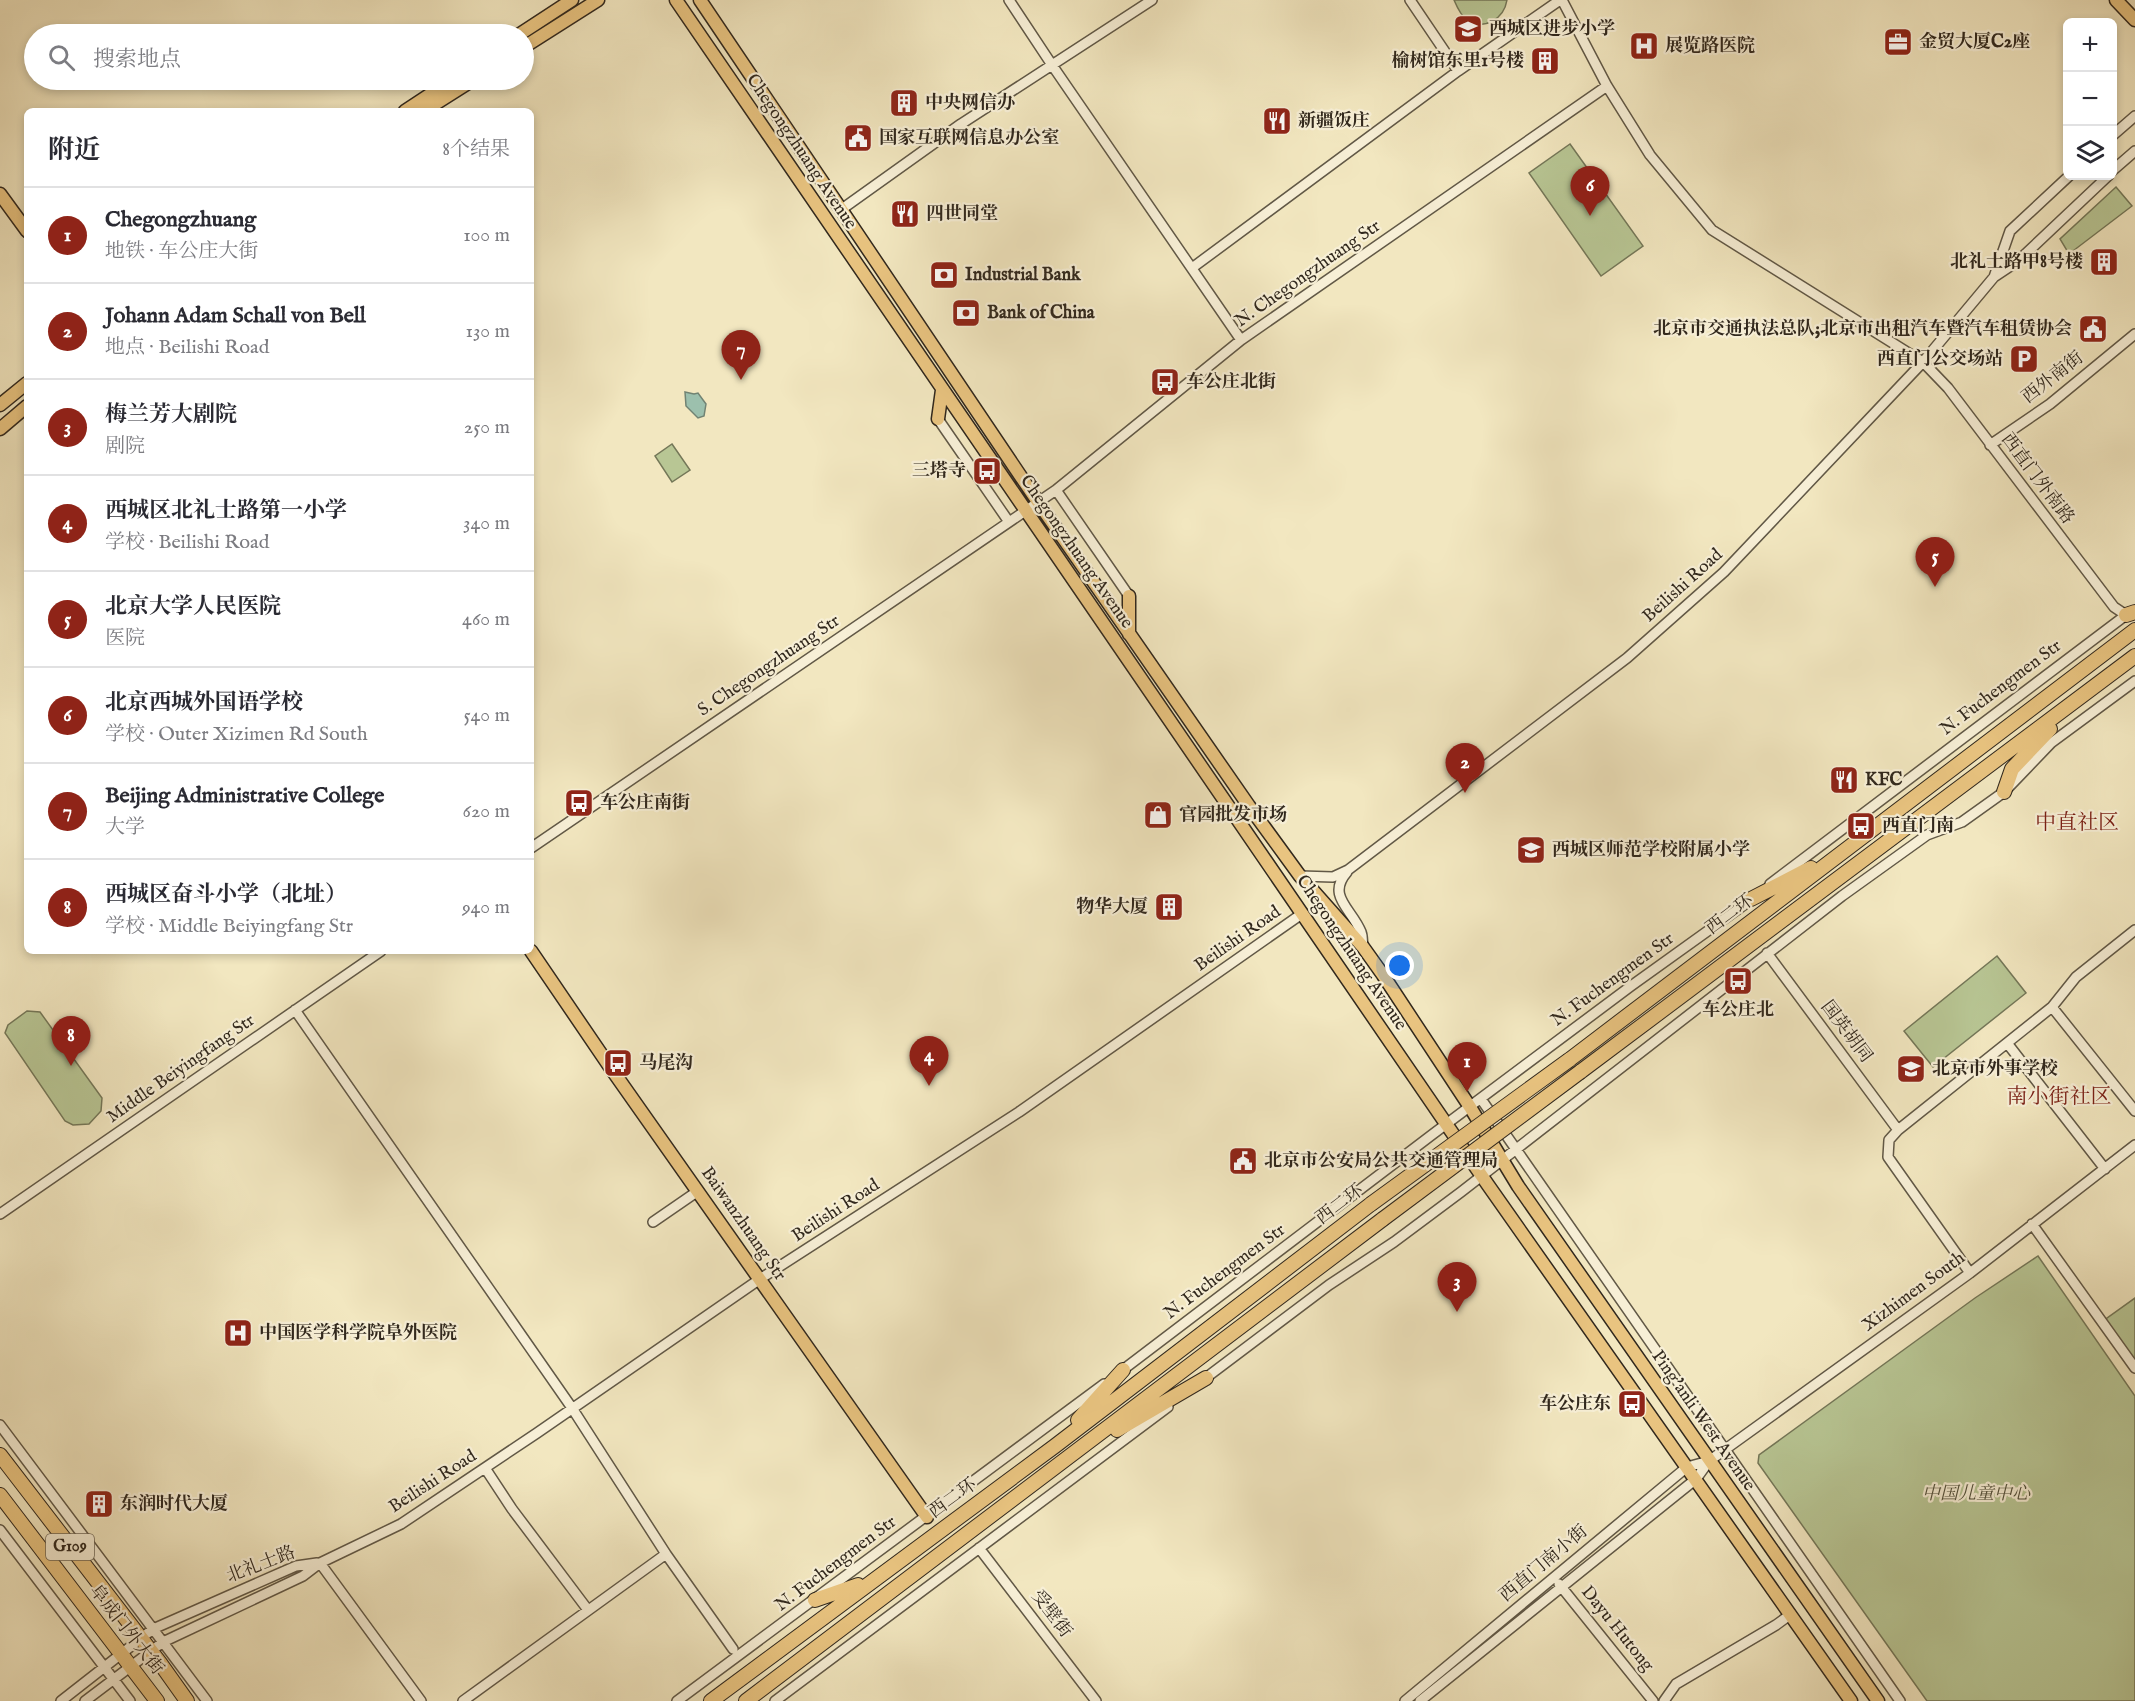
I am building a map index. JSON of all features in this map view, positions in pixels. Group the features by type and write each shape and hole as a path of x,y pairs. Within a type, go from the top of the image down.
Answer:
{"highway":[{"name":"西二环","path":"711,1701 1055,1446 1371,1204 1569,1060 2135,630"},
{"name":"西二环","path":"746,1701 2134,657"},
{"path":"2004,792 2012,769 2052,727 2066,706"},
{"path":"1751,899 1850,847"},
{"path":"1055,1446 1123,1370"},
{"path":"1065,1459 1206,1378"},
{"name":"G109","path":"0,1455 140,1638"},
{"name":"阜成门外大街","path":"0,1495 157,1701"},
{"path":"816,1600 872,1581"},
{"name":"阜成门外大街","path":"140,1638 187,1701"}],"main road":[{"path":"534,25 572,0"},
{"path":"534,41 598,0"},
{"name":"Chegongzhuang Avenue","path":"676,0 1483,1175"},
{"name":"Chegongzhuang Avenue","path":"700,0 1129,634 1300,876 1363,947 1470,1107"},
{"path":"2116,0 2135,20"},
{"path":"410,108 437,90"},
{"path":"429,108 457,90"},
{"path":"0,194 24,227"},
{"path":"0,405 24,385"},
{"path":"938,419 942,390"},
{"path":"0,429 24,409"},
{"path":"1129,634 1130,596"},
{"name":"Baiwanzhuang Str","path":"533,954 927,1516"},
{"name":"Ping'anli West Avenue","path":"1470,1107 1545,1226 1878,1701"},
{"path":"1483,1175 1851,1701"}],"street":[{"path":"1010,0 1052,65 1242,340"},
{"path":"842,209 961,124 1152,0"},
{"path":"1410,0 1458,71"},
{"path":"1192,268 1458,71 1561,0"},
{"name":"西直门外南路","path":"1561,0 1606,86 1650,155 1712,230 1923,362 1948,388 2114,607 2132,611"},
{"name":"N. Chegongzhuang Str","path":"1025,511 1056,490 1242,340 1606,86"},
{"path":"2117,132 2135,116"},
{"path":"2117,167 2135,151"},
{"name":"Beilishi Road","path":"1994,277 2010,231 2065,180"},
{"name":"Beilishi Road","path":"1300,876 1334,878 1348,870 1636,650 1724,572 1923,362 1994,277 2018,261 2104,180"},
{"name":"西外南街","path":"1990,445 2050,404 2135,334"},
{"path":"938,419 1009,522"},
{"path":"1056,490 1130,596"},
{"name":"S. Chegongzhuang Str","path":"534,846 1025,511"},
{"name":"N. Fuchengmen Str","path":"677,1701 816,1600 2132,611"},
{"path":"775,1701 1329,1285 1394,1242 1483,1175 1767,953 1927,835 1962,822 2004,792 2051,743 2135,681"},
{"path":"1348,870 1340,880 1338,890 1362,933 1363,947"},
{"name":"Beilishi Road","path":"320,1563 401,1524 760,1280 1019,1112 1303,914"},
{"path":"1970,1273 1888,1157 1889,1140 1898,1130 2052,1007 2076,977 2135,930"},
{"name":"国英胡同","path":"1767,953 1898,1130"},
{"name":"Middle Beiyingfang Str","path":"0,1214 377,954"},
{"path":"2052,1007 2135,1111"},
{"path":"295,1010 572,1408 666,1554 733,1649"},
{"path":"2007,1043 2105,1169"},
{"path":"1481,1099 1900,1701"},
{"name":"Xizhimen South","path":"1709,1461 1970,1273 2135,1145"},
{"path":"653,1222 698,1191"},
{"path":"2032,1224 2135,1368"},
{"path":"0,1425 207,1701"},
{"path":"1420,1701 1696,1479 1709,1461"},
{"name":"西直门南小街","path":"1405,1701 1687,1467 1709,1461"},
{"path":"485,1468 512,1509 588,1610"},
{"path":"0,1530 129,1701"},
{"name":"受壁街","path":"979,1548 1096,1701"},
{"path":"463,1701 666,1554"},
{"path":"320,1563 421,1701"},
{"name":"北礼士路","path":"61,1701 153,1629 296,1566 320,1563"},
{"name":"北礼士路","path":"85,1701 163,1642 303,1576 320,1563"},
{"name":"Dayu Hutong","path":"1554,1578 1653,1701"},
{"path":"1664,1701 1676,1684 1791,1614"}],"green space":[{"path":"1454,0 1507,0 1498,18 1486,24 1480,24 1467,20 1459,11"},
{"path":"1570,144 1643,246 1601,276 1529,173"},
{"path":"2116,187 2132,206 2069,254 2060,239"},
{"path":"672,444 690,470 672,482 655,456"},
{"path":"1997,956 2026,993 1933,1067 1904,1031"},
{"path":"27,1011 40,1012 102,1098 101,1111 89,1124 73,1125 65,1121 5,1033 8,1025"},
{"name":"中国儿童中心","path":"2038,1256 2135,1396 2135,1701 1927,1701 1758,1463 1759,1455 1975,1298"},
{"path":"2135,1298 2135,1366 2103,1321"}],"shaded area":[{"path":"685,392 698,393 706,404 704,416 698,418 686,406"}],"place":[{"name":"西城区进步小学","path":"1468,29"},
{"name":"金贸大厦C2座","path":"1898,42"},
{"name":"展览路医院","path":"1644,46"},
{"name":"榆树馆东里1号楼","path":"1545,61"},
{"name":"中央网信办","path":"904,103"},
{"name":"新疆饭庄","path":"1277,121"},
{"name":"国家互联网信息办公室","path":"858,138"},
{"name":"四世同堂","path":"905,214"},
{"name":"北京西城外国语学校","path":"1590,216"},
{"name":"北礼士路甲8号楼","path":"2104,262"},
{"name":"Industrial Bank","path":"944,275"},
{"name":"Bank of China","path":"966,313"},
{"name":"北京市交通执法总队;北京市出租汽车暨汽车租赁协会","path":"2093,329"},
{"name":"西直门公交场站","path":"2024,359"},
{"name":"Beijing Administrative College","path":"741,380"},
{"name":"车公庄北街","path":"1165,382"},
{"name":"三塔寺","path":"987,471"},
{"name":"北京大学人民医院","path":"1935,587"},
{"name":"KFC","path":"1844,780"},
{"name":"Johann Adam Schall von Bell","path":"1465,793"},
{"name":"车公庄南街","path":"579,803"},
{"name":"官园批发市场","path":"1158,815"},
{"name":"西直门南","path":"1861,826"},
{"name":"西城区师范学校附属小学","path":"1531,850"},
{"name":"物华大厦","path":"1169,907"},
{"name":"车公庄北","path":"1738,981"},
{"name":"马尾沟","path":"618,1063"},
{"name":"西城区奋斗小学（北址）","path":"71,1066"},
{"name":"北京市外事学校","path":"1911,1069"},
{"name":"西城区北礼士路第一小学","path":"929,1086"},
{"name":"Chegongzhuang","path":"1467,1092"},
{"name":"北京市公安局公共交通管理局","path":"1243,1161"},
{"name":"梅兰芳大剧院","path":"1457,1312"},
{"name":"中国医学科学院阜外医院","path":"238,1333"},
{"name":"车公庄东","path":"1632,1404"},
{"name":"东润时代大厦","path":"99,1504"}],"district":[{"name":"中直社区","path":"2077,823"},
{"name":"南小街社区","path":"2059,1097"}]}
